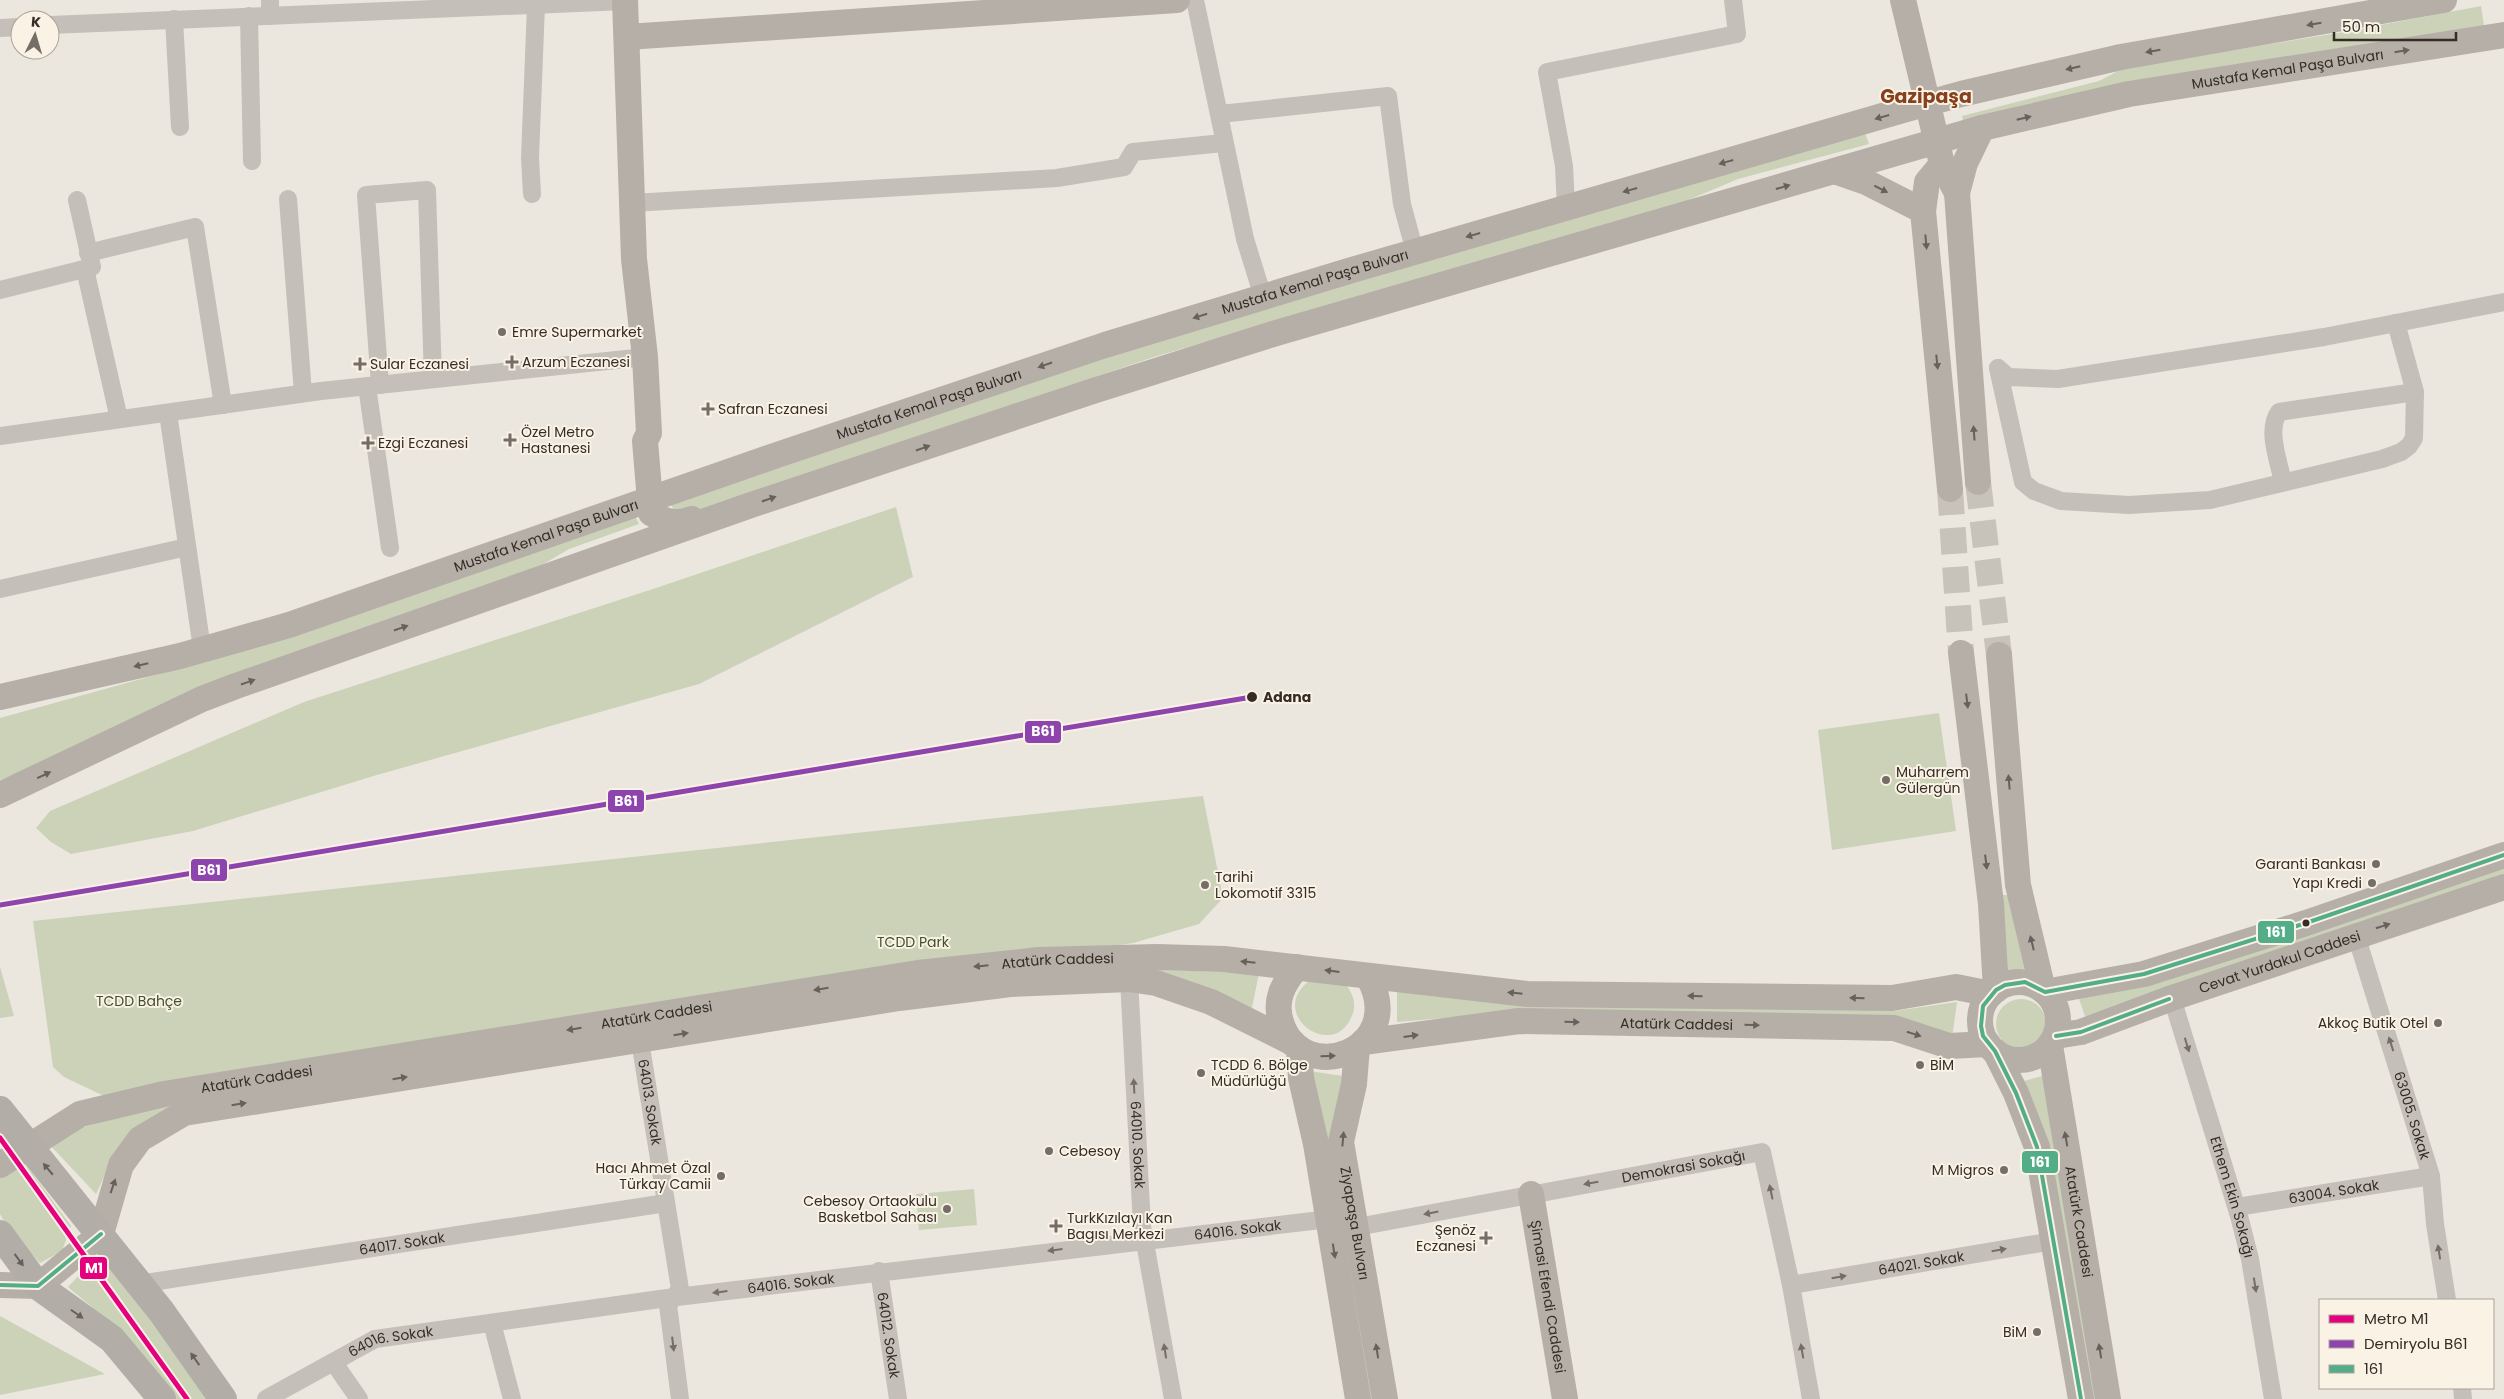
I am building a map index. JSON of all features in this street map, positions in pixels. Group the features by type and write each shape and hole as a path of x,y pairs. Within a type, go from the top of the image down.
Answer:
{"main road":[{"path":"625,0 634,259 644,357 649,433 654,441 652,465 655,504 666,522 684,522 720,508 731,513"},
{"path":"627,37 1177,0"},
{"path":"1904,0 1939,153 1958,193"},
{"name":"Mustafa Kemal Paşa Bulvarı","path":"0,697 195,652 298,622 623,508 655,504 694,484 1105,345 1263,296 1961,94 2121,57 2444,0"},
{"name":"Mustafa Kemal Paşa Bulvarı","path":"731,513 1083,394 1245,343 1837,172 1939,153 1982,128 2129,94 2504,35"},
{"path":"1978,482 1958,193 1965,163 1982,128"},
{"path":"1939,153 1927,182 1924,211 1950,489"},
{"path":"1837,172 1866,182 1924,211"},
{"path":"652,465 671,479 694,484"},
{"path":"623,508 638,489 652,465"},
{"path":"543,578 565,555 639,528 655,504"},
{"path":"0,795 202,699 731,513"},
{"path":"1961,653 1991,904 1994,992"},
{"path":"1999,655 2018,885 2044,991"},
{"name":"Cevat Yurdakul Caddesi","path":"2044,991 2144,974 2306,923 2504,854"},
{"name":"Cevat Yurdakul Caddesi","path":"2053,1040 2081,1032 2172,998 2356,935 2504,887"},
{"name":"Atatürk Caddesi","path":"0,1165 80,1114 164,1094 918,973 1039,960 1157,957 1224,959 1297,967"},
{"path":"1297,967 1368,976 1376,990 1379,1005 1376,1022 1368,1037 1360,1044 1334,1056 1322,1057 1296,1046 1283,1029 1278,1013 1279,996 1285,981 1297,967"},
{"name":"Atatürk Caddesi","path":"1368,976 1527,994 1892,998 1956,987 1994,992"},
{"name":"Atatürk Caddesi","path":"101,1234 120,1165 140,1139 184,1113 899,998 1010,984 1129,979 1156,983 1211,1002 1296,1046"},
{"path":"2025,982 2044,991 2051,997 2057,1011 2058,1026 2053,1040 2042,1053 2018,1060 2006,1058 1992,1048 1982,1031 1981,1016 1983,1006 1994,992 2010,983 2025,982"},
{"name":"Atatürk Caddesi","path":"1360,1044 1519,1021 1894,1028 1950,1046 1992,1048 2016,1094 2037,1147 2081,1399"},
{"name":"Atatürk Caddesi","path":"2053,1040 2108,1399"},
{"name":"Ziyapaşa Bulvarı","path":"1360,1044 1354,1084 1341,1142 1385,1399"},
{"name":"Ziyapaşa Bulvarı","path":"1296,1046 1316,1144 1358,1399"},
{"path":"0,1110 162,1311 223,1399"},
{"name":"Şimasi Efendi Caddesi","path":"1531,1194 1565,1399"},
{"path":"0,1234 38,1286 112,1339 162,1399"},
{"path":"0,1285 38,1286 101,1234"}],"street":[{"path":"60,25 249,16 270,8 536,5 625,0"},
{"path":"1195,0 1245,239 1263,296"},
{"path":"1566,208 1564,166 1547,72 1737,34 1733,0"},
{"path":"532,194 530,158 536,5"},
{"path":"249,16 252,161"},
{"path":"174,19 180,127"},
{"path":"1220,114 1388,96 1402,204 1415,252"},
{"path":"632,203 1057,178 1124,168 1133,152 1224,143"},
{"path":"390,548 373,385 366,195 427,190 433,379"},
{"path":"288,199 303,393"},
{"path":"77,200 87,261 119,420"},
{"path":"0,290 195,227 224,404"},
{"path":"2396,323 2415,392 2414,438 2409,446 2401,452 2382,459 2210,500 2129,505 2061,500 2034,491 2023,482 1998,368 2008,377 2058,379 2324,337 2396,323 2504,302"},
{"path":"0,436 303,393 644,357"},
{"path":"2283,482 2273,429 2274,419 2279,412 2415,392"},
{"path":"168,412 187,547 195,652"},
{"path":"0,589 187,547"},
{"name":"63005. Sokak","path":"2356,935 2430,1176 2435,1224 2447,1299"},
{"name":"64010. Sokak","path":"1129,979 1142,1226 1173,1399"},
{"name":"Ethem Ekin Sokağı","path":"2172,998 2237,1207 2250,1259 2274,1399"},
{"name":"64013. Sokak","path":"640,1040 680,1289 668,1305 680,1399"},
{"name":"Demokrasi Sokağı","path":"1357,1227 1762,1152 1791,1285 1811,1399"},
{"name":"63004. Sokak","path":"2237,1207 2430,1176"},
{"name":"64017. Sokak","path":"139,1284 666,1203"},
{"name":"64016. Sokak","path":"266,1399 375,1339 674,1297 879,1271 1329,1220"},
{"name":"64021. Sokak","path":"1791,1285 2053,1241"},
{"name":"64012. Sokak","path":"879,1271 898,1399"},
{"path":"492,1323 512,1399"},
{"path":"334,1363 359,1399"}],"green space":[{"path":"2481,6 2484,26 2157,78 2027,105 1963,121 1962,116 2099,81 2124,68 2344,32"},
{"path":"1865,133 1869,144 1738,179 1674,206 1157,356 677,518 671,504 1095,361 1261,309"},
{"path":"896,507 913,577 699,684 377,775 193,831 71,854 51,842 36,828 50,811 304,702 653,589"},
{"path":"635,516 639,524 569,549 537,568 0,780 0,718 253,648"},
{"name":"Muharrem Gülergün","path":"1939,713 1956,831 1832,850 1818,730"},
{"name":"TCDD Bahçe","path":"1203,796 1223,898 1199,924 1133,943 104,1096 64,1077 53,1067 33,921"},
{"path":"2504,867 2504,875 2086,1019 2078,996"},
{"path":"2003,895 2008,895 2029,969 2002,971"},
{"path":"0,967 14,1016 0,1018"},
{"path":"1066,967 1259,973 1252,1008 1160,973 262,1092 117,1149 96,1194 49,1144 73,1130 168,1103"},
{"path":"1312,979 1347,986 1353,997 1354,1009 1351,1018 1342,1030 1330,1035 1317,1033 1306,1027 1298,1017 1295,1005 1299,992"},
{"path":"1397,988 1894,1011 1957,1002 1952,1038 1515,1012 1397,1022"},
{"path":"2016,999 2026,999 2039,1006 2046,1019 2046,1029 2039,1042 2026,1049 2016,1049 2007,1045 2000,1038 1996,1029 1996,1019 2000,1010 2007,1003"},
{"path":"1309,1071 1343,1076 1376,1399 1366,1399"},
{"path":"2046,1075 2098,1399 2091,1399 2024,1081"},
{"path":"19,1161 27,1166 71,1226 62,1251 40,1263 9,1230 0,1214 0,1175"},
{"name":"Cebesoy Ortaokulu Basketbol Sahası","path":"974,1189 977,1225 919,1230 916,1194"},
{"path":"99,1254 148,1311 208,1399 172,1399 123,1333 68,1287"},
{"path":"0,1316 105,1374 0,1395"}],"tunnel":[{"path":"1978,482 1999,655"},
{"path":"1950,489 1961,653"}],"metro line":[{"name":"M1","path":"0,1138 187,1399"}],"rail line":[{"name":"B61","path":"0,905 1252,697"}],"transit line":[{"name":"161","path":"2081,1399 2037,1147 2016,1093 1995,1051 1983,1036 1981,1026 1983,1006 1996,990 2005,985 2025,982 2045,992 2144,974 2306,923 2504,855"},
{"name":"161","path":"2056,1036 2081,1032 2169,999"},
{"name":"161","path":"0,1285 38,1286 101,1234"}],"place":[{"name":"Emre Supermarket","path":"502,332"},
{"name":"Arzum Eczanesi","path":"512,362"},
{"name":"Sular Eczanesi","path":"360,364"},
{"name":"Safran Eczanesi","path":"708,409"},
{"name":"Özel Metro Hastanesi","path":"510,440"},
{"name":"Ezgi Eczanesi","path":"368,443"},
{"name":"Adana","path":"1252,697"},
{"name":"Muharrem Gülergün","path":"1886,780"},
{"name":"Garanti Bankası","path":"2376,864"},
{"name":"Yapı Kredi","path":"2372,883"},
{"name":"Tarihi Lokomotif 3315","path":"1205,885"},
{"name":"Akkoç Butik Otel","path":"2438,1023"},
{"name":"BİM","path":"1920,1065"},
{"name":"TCDD 6. Bölge Müdürlüğü","path":"1201,1073"},
{"name":"Cebesoy","path":"1049,1151"},
{"name":"M Migros","path":"2004,1170"},
{"name":"Hacı Ahmet Özal Türkay Camii","path":"721,1176"},
{"name":"Cebesoy Ortaokulu Basketbol Sahası","path":"947,1209"},
{"name":"TurkKızılayı Kan Bagısı Merkezi","path":"1056,1226"},
{"name":"Şenöz Eczanesi","path":"1486,1238"},
{"name":"BiM","path":"2037,1332"}],"district":[{"name":"Gazipaşa","path":"1926,96"}],"park label":[{"name":"TCDD Park","path":"913,942"}]}
